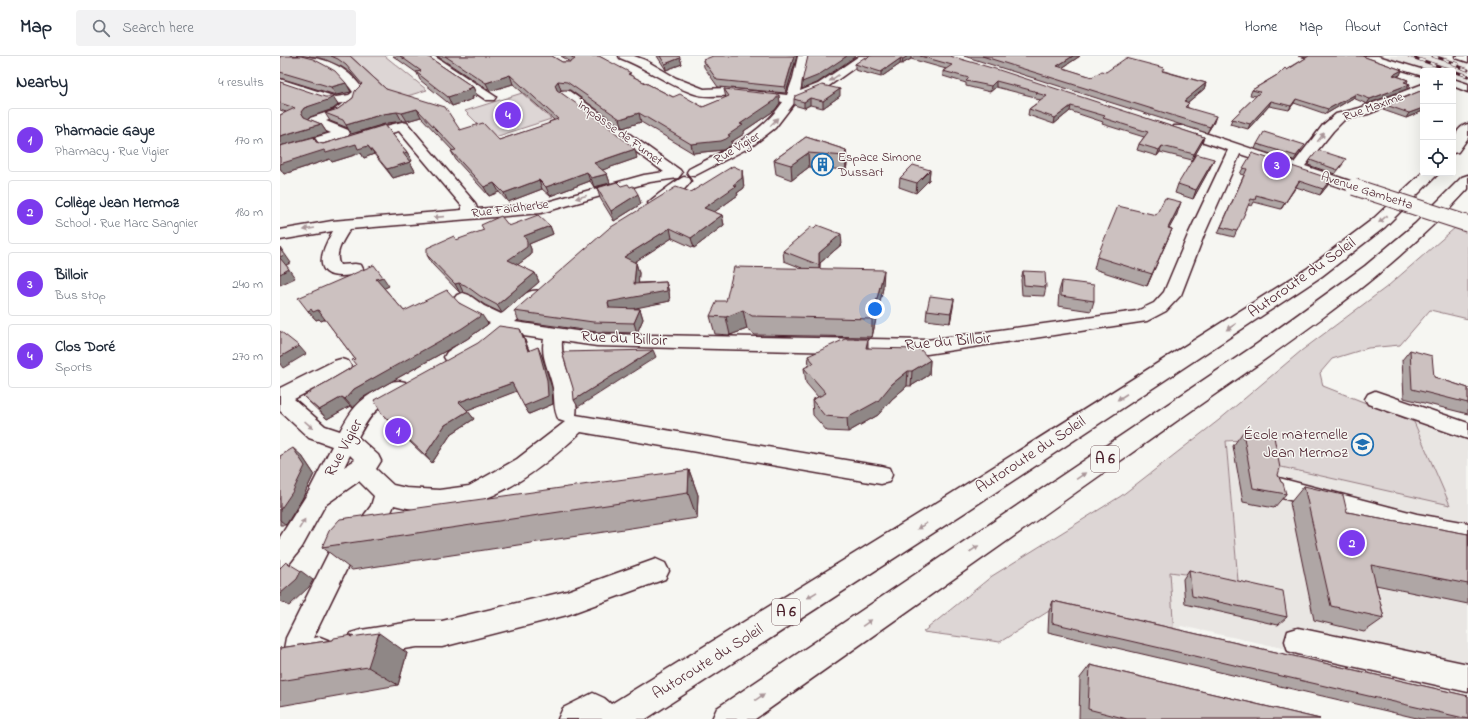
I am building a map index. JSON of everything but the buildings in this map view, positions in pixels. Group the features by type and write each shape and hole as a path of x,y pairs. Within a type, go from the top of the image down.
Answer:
{"highway":[{"path":"1456,145 1468,128"},
{"name":"Autoroute du Soleil","path":"618,719 955,505 1315,272 1379,223 1428,176"},
{"name":"A 6","path":"728,719 1343,293 1408,242 1468,180"},
{"path":"574,719 593,708 602,719"}],"street":[{"path":"296,56 337,68 353,81 359,92 353,98 353,102 338,113 314,120 342,133"},
{"path":"431,58 450,56"},
{"path":"624,56 641,59 672,80 696,91 704,93 726,92 791,99 822,86 866,56"},
{"path":"791,99 803,56"},
{"path":"1366,56 1420,72"},
{"path":"1460,56 1468,58"},
{"path":"431,58 490,97"},
{"path":"280,82 335,101 353,98"},
{"path":"1456,83 1468,88"},
{"name":"Rue Maxime","path":"1297,168 1328,128 1340,117 1364,111 1420,89"},
{"name":"Impasse de Fumet","path":"565,94 681,175"},
{"name":"Rue Vigier","path":"643,211 674,191 681,175 709,164 750,143 776,120 791,99"},
{"path":"280,152 342,133 396,122"},
{"path":"328,147 393,127 396,122"},
{"path":"396,122 470,206 469,214"},
{"name":"Avenue Gambetta","path":"1166,125 1468,224"},
{"name":"Rue du Billoir","path":"463,299 476,310 502,324 597,340 927,347 1141,317 1160,307 1172,295 1196,235 1236,148"},
{"path":"709,164 730,167"},
{"name":"Rue Faidherbe","path":"280,235 344,225 541,208 649,178 681,175"},
{"path":"344,225 328,260 330,267 336,271 355,269"},
{"path":"439,365 475,345 502,324 545,286"},
{"path":"555,334 552,341 552,350 563,388 566,414"},
{"path":"317,498 370,461 352,444 317,432 280,398 342,366"},
{"name":"Rue Vigier","path":"280,556 293,539 317,498 356,421 370,404 411,380"},
{"path":"1375,399 1468,431"},
{"path":"360,468 386,493 400,498 423,500 471,495 509,477 551,447 577,424 881,475"},
{"path":"1279,488 1417,524 1468,534"},
{"path":"289,652 299,638 340,556 360,532 370,525 381,510 386,493"},
{"path":"420,520 490,510"},
{"path":"370,525 397,523"},
{"path":"289,652 306,653 417,634 442,634 567,603 656,571"},
{"path":"1298,641 1468,678"}],"shaded area":[{"path":"346,56 385,56 427,90 394,100"},
{"path":"1377,56 1443,56 1468,64 1468,84 1456,80 1456,68 1420,69"},
{"path":"522,93 551,119 492,138 465,111"},
{"path":"1456,227 1468,230 1468,319 1430,310 1400,345 1368,348 1332,359 1320,373 1323,386 1414,422 1450,505 1277,466 1262,439 1226,441 1238,581 1170,572 1174,635 1049,611 1000,642 923,632 992,576 1121,496 1219,420 1301,351 1388,286"},
{"path":"1323,386 1468,438 1468,688 1181,626 1174,635 1170,572 1238,581 1226,441 1234,446"}],"railway":[{"path":"1409,56 1468,76"},
{"path":"1433,56 1458,64"},
{"path":"1452,64 1468,70"}],"place":[{"name":"Clos Doré","path":"508,115"},
{"name":"Espace Simone Dussart","path":"823,164"},
{"name":"Billoir","path":"1277,165"},
{"name":"Pharmacie Gaye","path":"398,431"},
{"name":"École maternelle Jean Mermoz","path":"1363,444"},
{"name":"Collège Jean Mermoz","path":"1352,543"}]}
